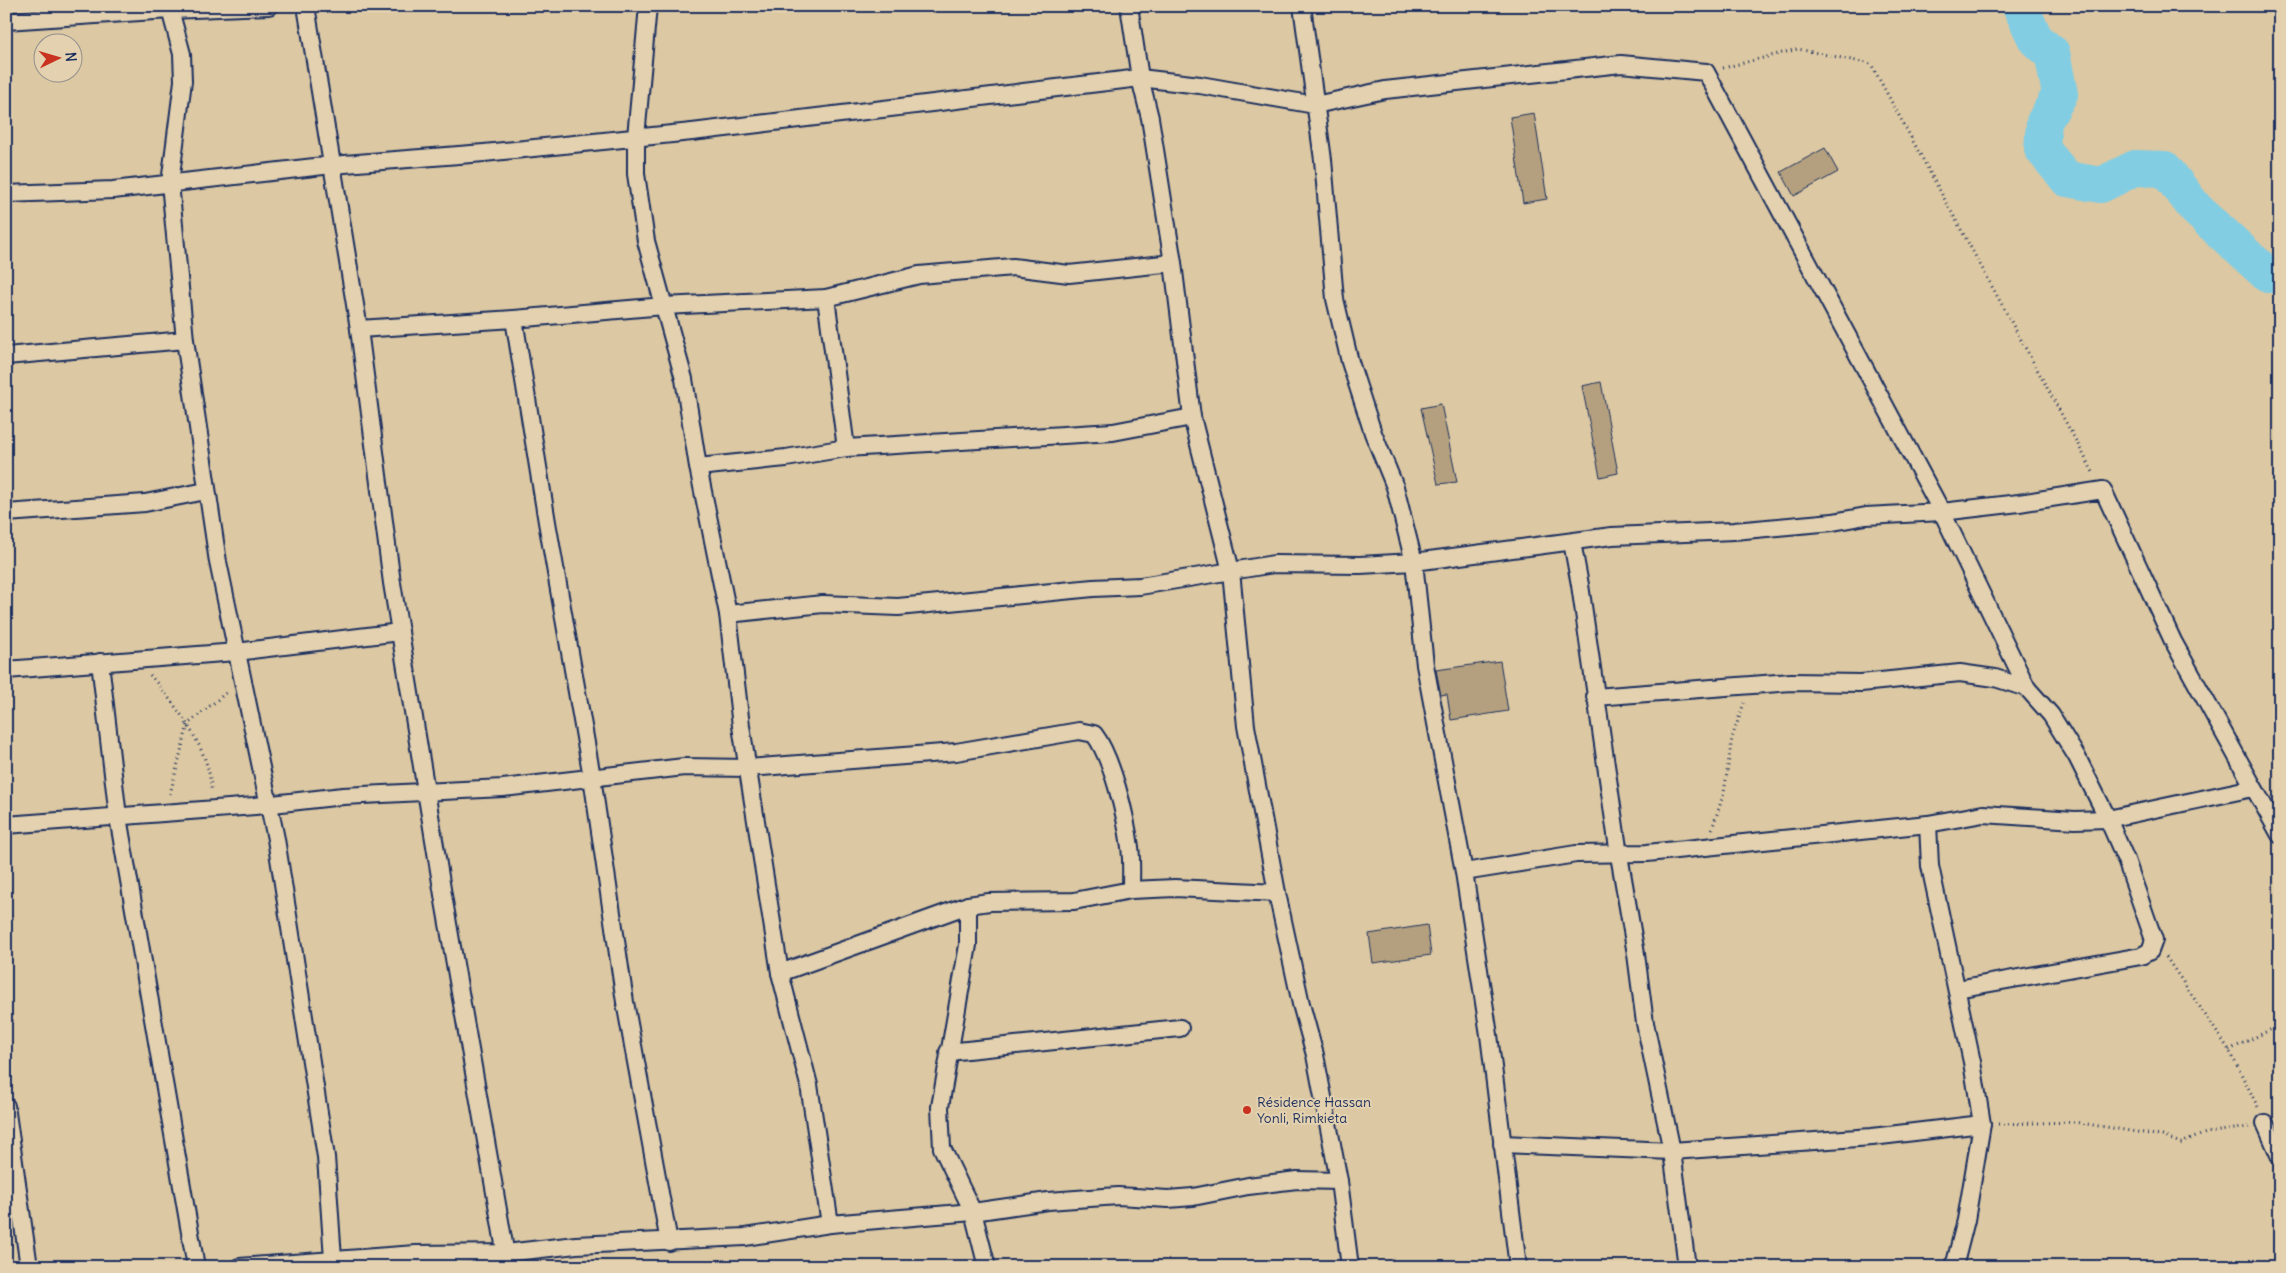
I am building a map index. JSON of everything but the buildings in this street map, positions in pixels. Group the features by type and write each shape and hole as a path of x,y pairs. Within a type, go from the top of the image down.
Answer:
{"street":[{"path":"6,21 170,8 269,6"},
{"path":"306,6 359,329 400,632 507,1260"},
{"path":"648,6 636,137 636,174 646,241 684,379 698,467 728,614 748,768 780,973 809,1085 830,1224"},
{"path":"1129,6 1140,78 1150,118 1173,263 1192,417 1231,571 1246,726 1277,893 1301,1004 1315,1055 1339,1181 1350,1267"},
{"path":"1302,6 1323,160 1335,300 1350,362 1373,433 1395,487 1414,562 1426,665 1464,872 1518,1267"},
{"path":"170,8 182,54 184,81 170,183 185,340 206,492 236,652 276,839 326,1157 333,1259"},
{"path":"6,194 113,190 332,165 484,153 692,132 1140,78 1200,85 1314,105 1385,90 1621,64 1706,72 1942,512 2027,688 2051,715 2108,819 2126,860 2154,940 2150,951 2141,956 1957,989"},
{"path":"359,329 514,320 664,306 826,298 919,275 1013,267 1069,274 1173,263"},
{"path":"826,298 846,448"},
{"path":"514,320 547,522 592,776 625,1002 669,1242"},
{"path":"6,356 185,340"},
{"path":"698,467 786,458 846,448 1113,432 1192,417"},
{"path":"728,614 823,604 898,607 1093,588 1140,586 1274,564 1360,565 1414,562 1612,536 1734,531 1833,522 1866,516 1942,512 2103,490 2173,641 2280,835"},
{"path":"6,513 145,503 206,492"},
{"path":"1572,542 1646,1023 1672,1152 1687,1267"},
{"path":"6,670 236,652 400,632"},
{"path":"100,662 118,817 196,1267"},
{"path":"1595,697 1752,684 1791,682 1862,683 1960,673 1995,678 2027,688"},
{"path":"6,825 211,809 343,796 503,788 592,776 684,767 748,768 956,752 1079,731 1094,734 1101,743 1120,802 1130,849 1131,890"},
{"path":"1464,872 1576,854 1619,855 1928,824 1983,814 2075,820 2108,819 2253,788"},
{"path":"1928,824 1930,866 1957,989 1982,1124 1966,1220 1954,1267"},
{"path":"780,973 968,905 988,902 1074,901 1131,890 1175,888 1277,893"},
{"path":"968,905 968,945 940,1107 942,1148 973,1212 987,1267"},
{"path":"948,1052 1180,1028"},
{"path":"6,1106 29,1267"},
{"path":"2265,1123 2280,1157"},
{"path":"1502,1144 1672,1152 1872,1137 1982,1124"},
{"path":"239,1267 416,1254 507,1260 576,1245 745,1237 830,1224 973,1212 1056,1200 1118,1196 1168,1198 1202,1195 1248,1186 1297,1180 1339,1181"}],"path":[{"path":"1706,72 1798,49 1871,64 2103,490"},
{"path":"136,659 170,698 188,724 211,777 211,809"},
{"path":"165,812 188,724 242,680"},
{"path":"1706,846 1724,793 1732,738 1752,684"},
{"path":"1982,1124 2074,1122 2162,1136 2181,1143 2206,1134 2265,1123 2229,1050 2154,940"},
{"path":"2229,1050 2280,1025"}],"waterway":[{"path":"2020,6 2036,40 2052,53 2060,94 2044,122 2042,149 2067,179 2101,185 2135,168 2165,169 2196,209 2268,275 2280,274"}],"place":[{"name":"Résidence Hassan Yonli, Rimkieta","path":"1247,1110"}]}
